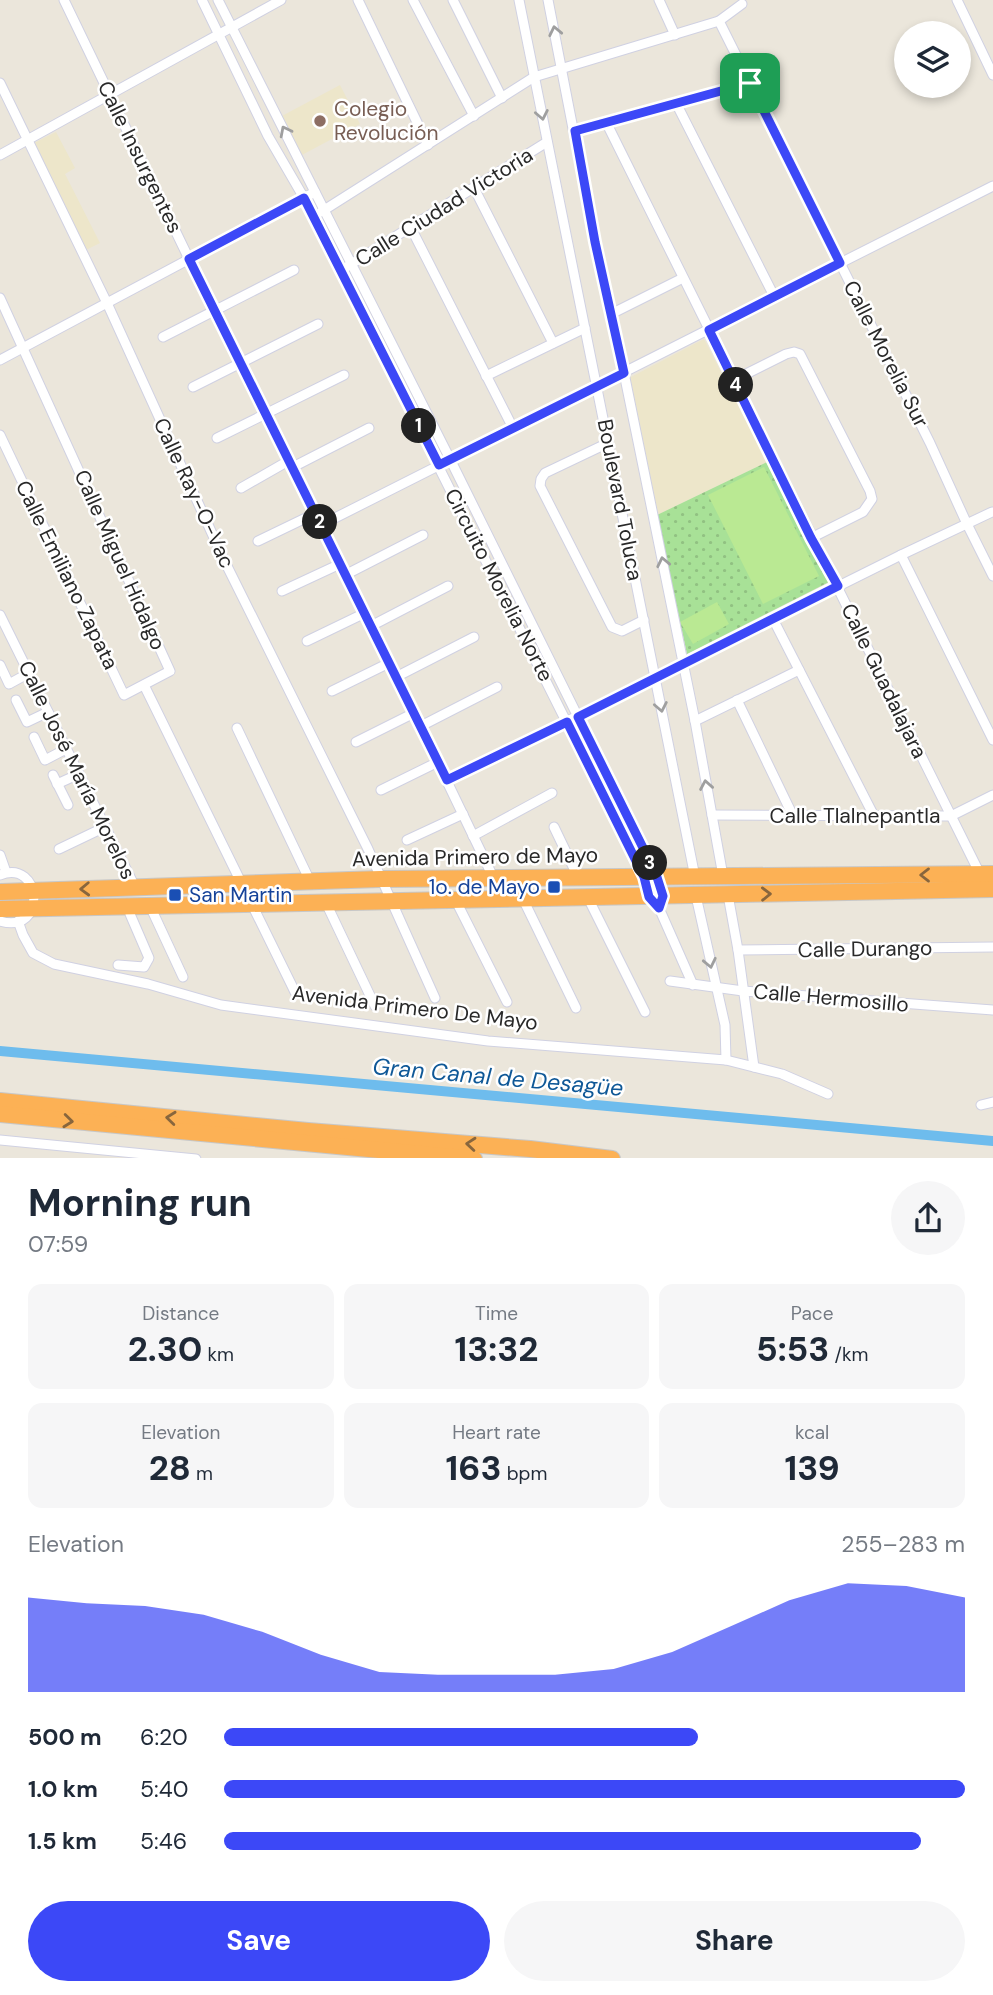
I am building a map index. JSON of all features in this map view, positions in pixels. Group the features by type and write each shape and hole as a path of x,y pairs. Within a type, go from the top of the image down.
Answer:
{"highway":[{"name":"Avenida Primero de Mayo","path":"0,892 380,878 723,876 989,886"},
{"path":"657,900 696,896 989,886"},
{"name":"Avenida Primero De Mayo","path":"0,909 588,898 657,900"},
{"path":"0,1101 612,1158"},
{"path":"0,1114 474,1158"}],"street":[{"name":"Calle Insurgentes","path":"64,0 494,879"},
{"name":"Circuito Morelia Norte","path":"202,0 268,136 304,198 567,722 650,877 657,900"},
{"name":"Circuito Morelia Norte","path":"218,0 578,717 650,877 693,985"},
{"path":"0,155 281,0"},
{"path":"358,0 428,145"},
{"path":"413,0 474,116"},
{"path":"453,0 502,98"},
{"name":"Boulevard Toluca","path":"519,0 695,877"},
{"name":"Boulevard Toluca","path":"548,0 595,242 695,721 723,876"},
{"path":"659,0 675,34"},
{"path":"957,0 993,75"},
{"path":"313,217 534,77 719,21 742,4"},
{"name":"Calle Morelia Sur","path":"719,21 930,443 993,576"},
{"name":"Calle Ray-O-Vac","path":"0,83 107,303 225,562 368,849 435,998"},
{"path":"575,131 750,83"},
{"path":"677,103 774,296"},
{"name":"Calle Guadalajara","path":"606,122 811,538 838,586 951,816 989,886"},
{"name":"Calle Ciudad Victoria","path":"341,271 547,142"},
{"path":"321,525 993,186"},
{"path":"474,188 553,343"},
{"path":"0,360 316,192"},
{"path":"411,228 513,428"},
{"path":"163,337 294,270"},
{"path":"611,314 683,278"},
{"name":"Calle Miguel Hidalgo","path":"0,298 170,671 144,684 295,992"},
{"path":"193,387 318,324"},
{"path":"486,376 585,328"},
{"path":"734,380 786,354 800,354 870,491 872,499 863,512 811,538"},
{"path":"218,438 344,375"},
{"path":"241,488 369,428"},
{"name":"Calle Emiliano Zapata","path":"0,435 124,695 144,684"},
{"path":"608,443 545,473 540,486 611,627 622,631 644,620"},
{"path":"447,780 992,512"},
{"path":"258,541 316,513"},
{"path":"345,575 423,535"},
{"path":"901,555 993,740"},
{"path":"282,592 340,564"},
{"path":"371,626 448,586"},
{"path":"307,641 365,613"},
{"name":"Calle José María Morelos","path":"0,616 135,887"},
{"path":"773,619 874,816"},
{"path":"396,677 474,637"},
{"path":"332,691 389,663"},
{"path":"0,666 9,684 29,673"},
{"path":"695,721 799,670"},
{"path":"421,726 497,687"},
{"path":"16,700 27,722 48,712"},
{"path":"737,700 793,816"},
{"path":"355,742 414,713"},
{"path":"237,728 310,881"},
{"path":"34,737 45,760 66,749"},
{"path":"381,790 438,762"},
{"path":"68,805 55,780 79,774"},
{"path":"473,836 552,793"},
{"name":"Calle Tlalnepantla","path":"712,815 951,816 993,795"},
{"path":"407,841 463,814"},
{"path":"59,849 105,827"},
{"path":"554,827 578,877"},
{"path":"0,855 3,874 18,874 28,880 34,891 33,908 24,918 11,923 0,921"},
{"path":"728,895 754,1067"},
{"path":"696,896 725,1025 726,1060"},
{"path":"588,898 645,1012"},
{"path":"523,900 576,1008"},
{"path":"456,901 507,1002"},
{"path":"326,903 375,1006"},
{"path":"150,906 183,977"},
{"path":"118,965 144,967 149,958 130,914 130,907"},
{"name":"Avenida Primero De Mayo","path":"18,921 33,953 54,964 148,984 221,1005 488,1041 726,1060 782,1074 828,1094"},
{"name":"Calle Durango","path":"738,950 993,947"},
{"name":"Calle Hermosillo","path":"670,981 716,988 993,1010"},
{"path":"981,1105 993,1102"},
{"path":"0,1140 196,1158"}],"shaded area":[{"name":"Colegio Revolución","path":"340,85 360,124 300,156 280,117"},
{"path":"56,132 75,168 65,174 100,243 86,250 32,144"},
{"path":"704,339 767,462 657,515 629,378"}],"green space":[{"path":"767,462 829,582 687,654 657,515"},
{"path":"764,467 819,576 763,604 708,495"},
{"path":"717,602 729,624 693,644 680,622"}],"waterway":[{"name":"Gran Canal de Desagüe","path":"0,1051 993,1141"}],"place":[{"name":"Colegio Revolución","path":"320,121"},
{"name":"1o. de Mayo","path":"554,887"},
{"name":"San Martin","path":"175,895"}],"route":[{"path":"750,83 840,263 709,330 811,538 838,586 578,717 662,888 663,896 659,908 649,897 644,877 567,722 447,780 189,259 304,198 439,465 624,373 595,242 575,131 750,83"}]}
